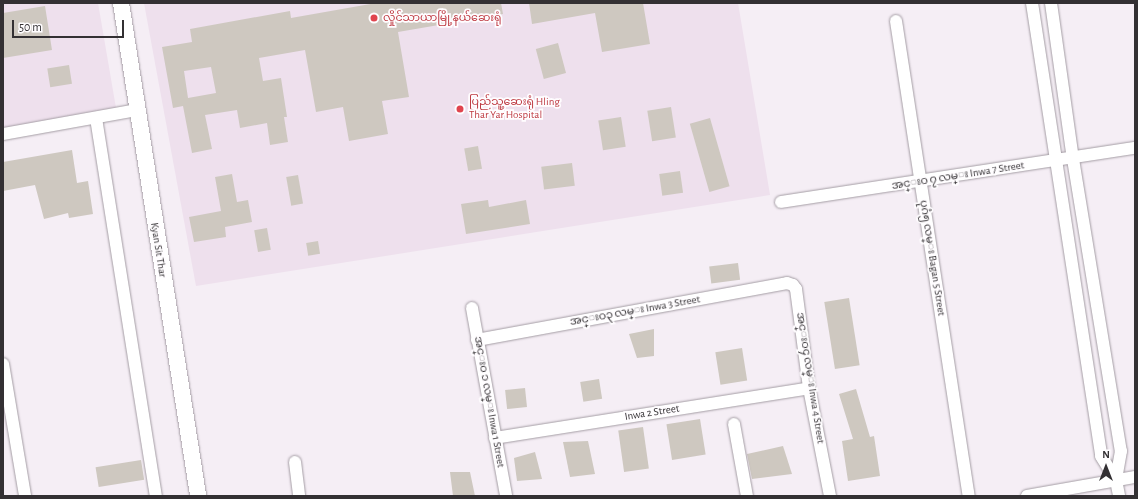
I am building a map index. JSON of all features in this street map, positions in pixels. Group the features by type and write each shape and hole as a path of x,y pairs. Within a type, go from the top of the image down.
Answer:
{"main road":[{"name":"Kyan Sit Thar","path":"121,3 136,110 198,496"}],"street":[{"path":"1032,3 1101,456 1116,480"},
{"path":"1051,3 1073,158 1121,451 1116,480 1119,496"},
{"name":"ပုဂံ၅ လမ္း Bagan 5 Street","path":"896,20 919,182 969,496"},
{"path":"3,134 136,110"},
{"path":"96,118 156,496"},
{"name":"အင္းဝ ၇ လမ္း Inwa 7 Street","path":"781,202 1135,148"},
{"name":"အင္းဝ၃ လမ္း Inwa 3 Street","path":"477,340 787,283 793,285"},
{"name":"အင္းဝ၄ လမ္း Inwa 4 Street","path":"793,285 796,289 809,388 830,496"},
{"name":"အင္းဝ ၁ လမ္း Inwa 1 Street","path":"472,308 506,496"},
{"path":"3,364 25,496"},
{"name":"Inwa 2 Street","path":"495,438 809,388"},
{"path":"734,424 747,496"},
{"path":"295,462 299,496"},
{"path":"1027,496 1135,477"}],"shaded area":[{"path":"3,3 98,3 117,114 3,134"},
{"name":"ပြည်သူ့ဆေးရုံ Hling Thar Yar Hospital","path":"144,3 738,3 770,195 196,286"}],"building":[{"path":"376,3 501,3 503,14 398,32 409,97 382,101 388,134 349,141 343,107 316,112 305,50 259,58 263,81 281,78 287,117 284,117 288,142 270,145 267,123 240,128 237,110 205,115 212,149 192,153 183,106 173,108 162,47 192,42 190,29 290,11 291,18","holes":["211,67 216,93 188,98 184,71"]},
{"path":"529,3 643,3 650,44 602,52 595,13 532,24"},
{"path":"45,6 52,50 3,58 3,13"},
{"path":"558,43 566,73 544,79 536,49"},
{"path":"69,65 72,84 50,87 47,68"},
{"path":"671,107 676,138 652,141 647,111"},
{"path":"621,117 626,147 603,150 598,121"},
{"path":"710,118 730,186 709,192 690,124"},
{"path":"478,146 482,169 468,171 464,148"},
{"path":"72,150 77,183 88,181 93,214 69,218 68,213 44,219 35,185 3,191 3,162"},
{"path":"572,163 575,186 544,190 541,167"},
{"path":"680,171 683,193 662,196 659,174"},
{"path":"232,174 237,202 248,200 252,222 225,227 226,237 194,242 189,217 221,211 215,177"},
{"path":"298,175 303,204 291,206 286,177"},
{"path":"488,200 489,207 526,200 530,224 466,234 461,204"},
{"path":"267,228 271,250 258,252 254,230"},
{"path":"318,241 320,254 308,256 306,243"},
{"path":"738,263 740,280 711,283 709,267"},
{"path":"849,298 860,365 835,369 824,302"},
{"path":"654,329 654,356 637,358 629,334"},
{"path":"742,348 747,381 720,385 715,352"},
{"path":"599,379 602,399 583,402 580,382"},
{"path":"525,388 527,407 507,409 505,390"},
{"path":"856,389 870,437 874,436 880,476 848,481 842,441 853,439 839,394"},
{"path":"700,419 706,455 672,460 666,424"},
{"path":"643,427 649,469 624,472 618,430"},
{"path":"588,441 595,474 570,477 563,442"},
{"path":"783,446 792,474 752,479 747,454"},
{"path":"535,452 542,479 517,481 514,458"},
{"path":"141,460 144,480 99,487 96,467"},
{"path":"450,472 470,472 475,496 453,496"}],"place":[{"name":"လှိုင်သာယာမြို့နယ်ဆေးရုံ","path":"374,18"},
{"name":"ပြည်သူ့ဆေးရုံ Hling Thar Yar Hospital","path":"460,109"}]}
